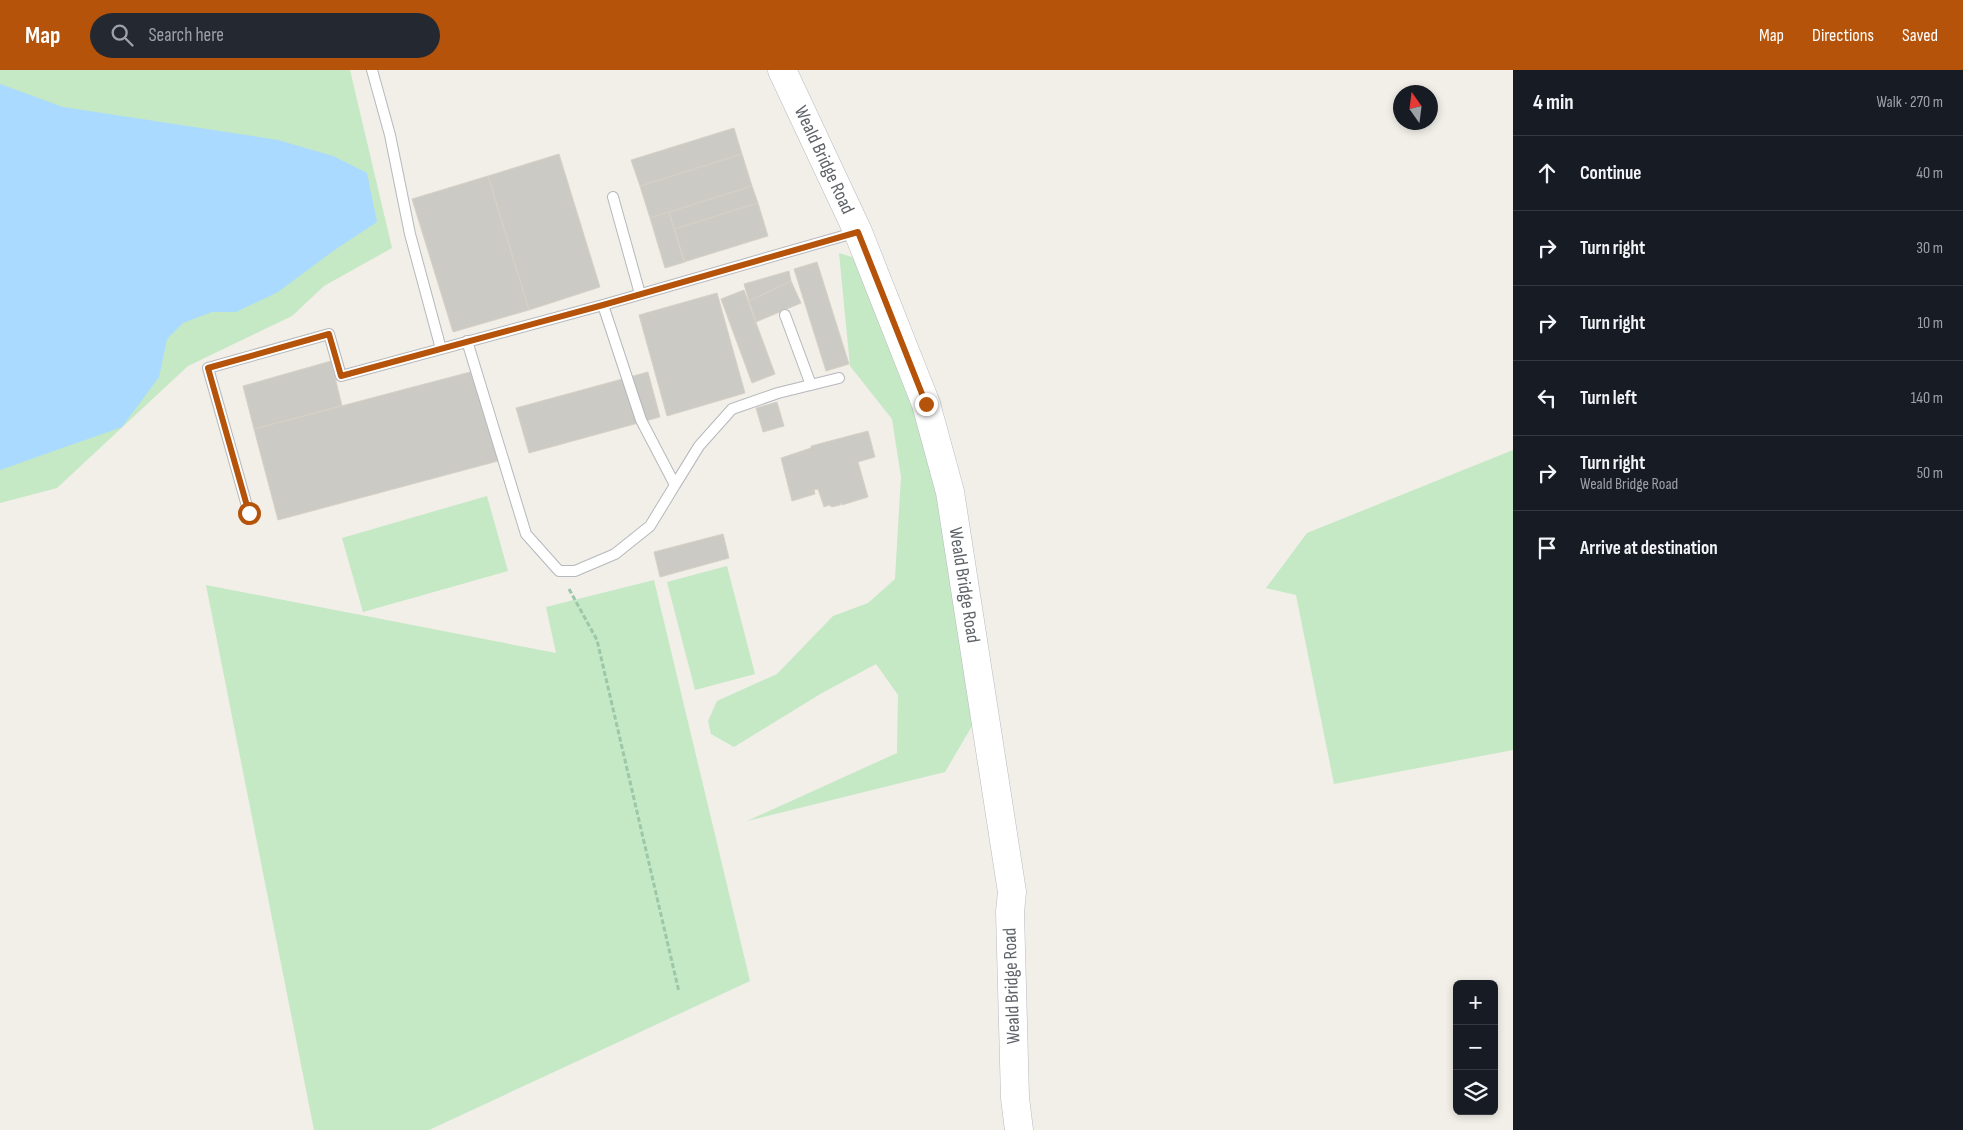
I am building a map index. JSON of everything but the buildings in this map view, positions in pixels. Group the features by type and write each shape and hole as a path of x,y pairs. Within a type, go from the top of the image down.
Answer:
{"street":[{"name":"Weald Bridge Road","path":"782,70 858,232 926,404 950,492 1012,892 1010,932 1015,1098 1019,1130"}],"lane":[{"path":"372,70 390,135 410,234 441,349"},
{"path":"612,197 640,294"},
{"path":"249,513 208,368 329,334 341,376 603,305 858,232"},
{"path":"603,305 641,420 675,485"},
{"path":"785,315 811,385"},
{"path":"466,342 526,534 559,571 575,571 615,554 650,526 699,446 732,409 778,393 839,378"}],"path":[{"path":"559,571 597,640 679,992"}],"green space":[{"path":"0,70 350,70 392,248 324,286 292,316 188,366 57,488 0,503"},
{"path":"839,253 861,260 908,372 950,528 979,714 945,772 747,821 897,753 898,695 876,664 822,693 734,747 711,734 708,721 717,701 777,674 833,616 868,603 895,579 901,477 892,419 850,366"},
{"path":"1513,450 1513,750 1334,784 1296,595 1266,588 1307,533"},
{"path":"487,496 508,571 363,612 342,538"},
{"path":"727,566 755,674 695,690 667,582"},
{"path":"654,580 750,981 429,1130 314,1130 206,585 556,653 546,607"}],"water":[{"path":"0,84 63,107 278,140 333,156 367,173 377,222 336,249 278,292 236,312 212,312 183,323 167,339 159,377 122,427 0,470"}],"route":[{"path":"249,513 208,368 329,334 341,376 603,305 858,232 926,404"}]}
